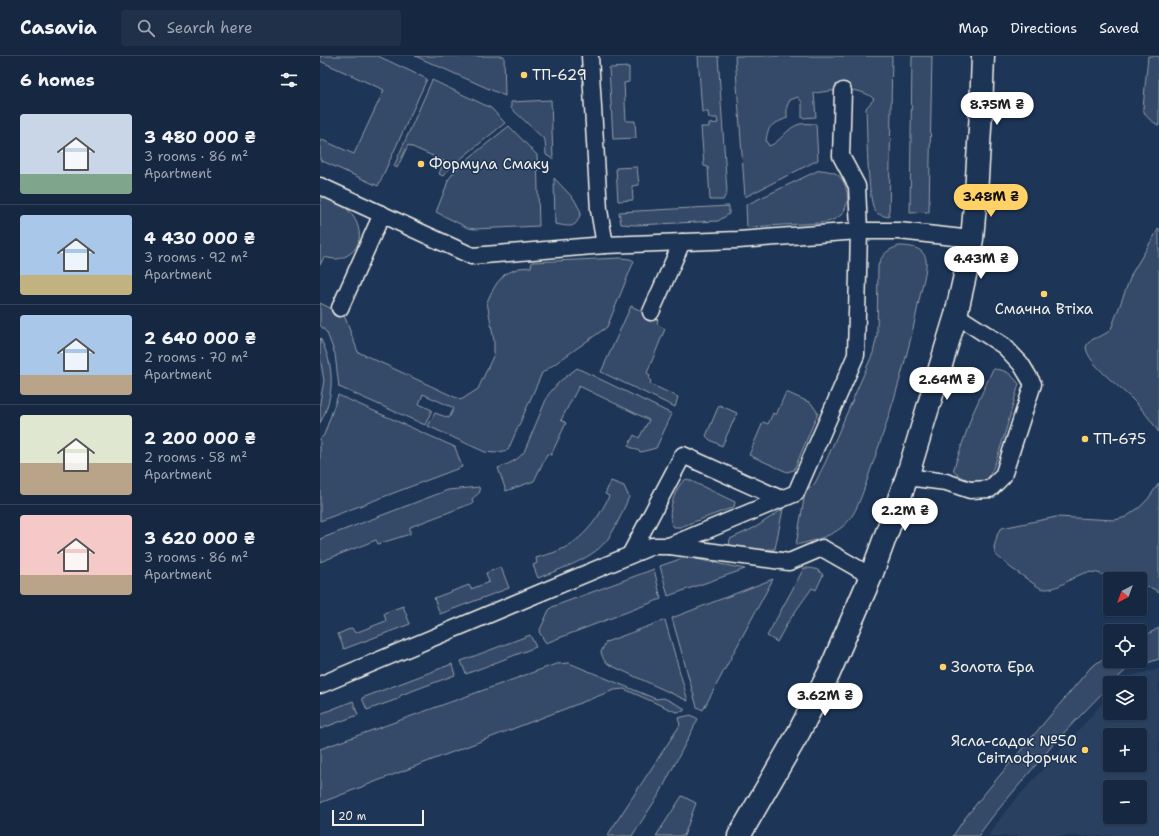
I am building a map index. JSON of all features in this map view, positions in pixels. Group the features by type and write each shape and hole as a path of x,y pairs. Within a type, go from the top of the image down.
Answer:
{"main road":[{"path":"739,836 792,744 829,673 871,576 907,477 956,315 972,239 981,111 982,56"}],"lane":[{"path":"590,56 599,210 605,244"},
{"path":"669,546 796,493 856,354 859,231 857,186 841,156 843,91"},
{"path":"320,186 472,256 605,244 738,240 859,231 899,231 972,239"},
{"path":"340,308 382,214"},
{"path":"651,312 682,242"},
{"path":"907,477 946,482 970,490 990,489 1003,476 1033,384 1021,364 1004,346 956,315"},
{"path":"630,556 683,455 782,499"},
{"path":"320,685 652,546 669,546 788,562 822,548 871,576"}],"shaded area":[{"path":"320,56 378,56 427,79 378,186 320,160 320,139 354,154 384,90 320,61"},
{"path":"415,56 504,56 505,96"},
{"path":"698,56 718,56 727,192 723,200 710,200 708,167 704,166 701,127 709,127 709,124 718,123 717,118 709,118 708,112 702,112"},
{"path":"735,56 892,56 889,217 875,211 870,192 866,108 874,99 861,92 853,90 837,90 814,93 816,117 802,118 802,102 798,97 790,100 787,106 787,118 770,128 766,141 769,146 795,126 802,124 816,124 818,160 745,197"},
{"path":"912,56 932,56 929,212 910,213"},
{"path":"1148,56 1159,56 1159,126 1147,117 1143,108"},
{"path":"629,67 629,82 624,83 626,121 635,121 636,138 613,139 609,68"},
{"path":"432,80 491,108 505,123 453,165 443,176 439,174 444,161 408,145 397,168 394,166"},
{"path":"551,100 553,159 546,155 545,140 511,108 511,102"},
{"path":"509,126 537,155 539,226 475,229 468,228 436,212 448,180 459,166"},
{"path":"637,167 639,185 632,186 633,200 618,201 616,168"},
{"path":"822,170 835,173 846,186 847,205 841,215 821,223 747,227 746,205"},
{"path":"554,178 574,199 581,212 579,218 572,226 555,224"},
{"path":"320,195 345,207 356,221 359,239 354,250 348,255 339,259 324,257 320,265"},
{"path":"729,206 729,214 718,221 636,225 621,224 619,212"},
{"path":"1159,228 1159,433 1136,403 1092,360 1086,347 1088,343 1111,329 1132,273"},
{"path":"899,246 916,248 922,252 926,260 926,268 911,339 900,381 866,483 852,516 841,528 827,536 796,545 805,493 815,483 826,461 873,353 877,336 878,266 881,258 886,253"},
{"path":"620,258 634,261 607,327 542,373 508,450 495,453 485,452 428,426 435,413 449,418 454,408 423,394 419,404 432,410 425,425 339,387 335,354 327,333 320,325 320,303 344,315 358,352 461,400 478,389 494,354 494,341 487,302 497,283 505,274 519,268 531,267 532,262"},
{"path":"631,306 658,319 657,324 665,329 647,373 650,375 650,384 678,397 675,407 601,372"},
{"path":"320,338 331,370 331,391 320,423 320,402 324,381 320,357"},
{"path":"577,368 672,414 656,448 641,452 628,446 634,435 639,438 649,420 579,386 561,420 566,423 551,455 547,454 534,481 506,491 498,468 509,464 524,452 548,395 559,382"},
{"path":"993,369 1002,370 1008,373 1019,384 995,464 986,480 978,483 964,479 953,471 972,415"},
{"path":"786,392 811,403 818,413 794,470 787,472 749,455 763,422 768,424 773,413 776,415"},
{"path":"338,395 455,447 462,467 320,521 320,439 324,435"},
{"path":"719,405 737,413 722,446 710,440 706,436"},
{"path":"687,479 735,502 734,507 680,527 674,527 670,516 675,493 679,486"},
{"path":"611,481 624,486 629,497 618,522 604,544 587,557 538,578 533,565 537,563 536,558 554,553 568,546 589,528 609,496 605,494"},
{"path":"1159,483 1159,593 1154,589 1147,587 1147,572 1103,572 1103,575 1089,572 1079,575 1057,587 1046,589 1040,588 1011,568 995,554 994,547 998,532 1002,528 1056,517 1115,520 1126,517 1148,499"},
{"path":"479,487 480,492 472,499 473,503 410,527 410,534 378,544 376,540 320,562 320,539 448,490"},
{"path":"783,509 775,549 751,550 729,547 730,539 756,527"},
{"path":"686,557 745,569 668,596 660,566"},
{"path":"501,567 509,588 440,614 434,598 469,585 471,589 489,582 486,573"},
{"path":"804,568 812,568 823,575 816,590 812,588 788,622 777,642 767,636"},
{"path":"654,569 661,599 546,643 539,632 549,610 552,607"},
{"path":"773,579 703,710 697,707 672,618"},
{"path":"403,606 410,624 344,649 338,634 352,628 355,633 386,621 384,613"},
{"path":"665,620 688,701 608,664 603,658 601,652 606,642"},
{"path":"1159,628 1159,659 1147,663 1147,634"},
{"path":"530,635 536,647 466,674 461,661"},
{"path":"1103,659 1103,668 1132,668 1126,670 1120,676 1103,676 1103,692 1056,741 978,836 953,836 985,793 1091,667"},
{"path":"569,663 656,699 664,698 684,708 684,711 676,712 624,689 614,690 320,803 320,749 556,664"},
{"path":"452,664 455,675 401,695 398,699 367,710 362,698"},
{"name":"Ясла-садок №50 Світлофорчик","path":"1159,669 1159,836 988,836 1007,809 1103,703 1103,720 1147,720 1147,676 1130,676"},
{"path":"353,701 358,715 320,729 320,714"},
{"path":"691,715 698,719 660,793 632,836 607,836 680,725 678,718"},
{"path":"682,796 696,803 684,836 656,836"}],"place":[{"name":"ТП-629","path":"524,75"},
{"name":"Формула Смаку","path":"421,164"},
{"name":"Смачна Втіха","path":"1044,294"},
{"name":"ТП-675","path":"1085,439"},
{"name":"Золота Ера","path":"943,667"},
{"name":"Ясла-садок №50 Світлофорчик","path":"1085,750"}]}
